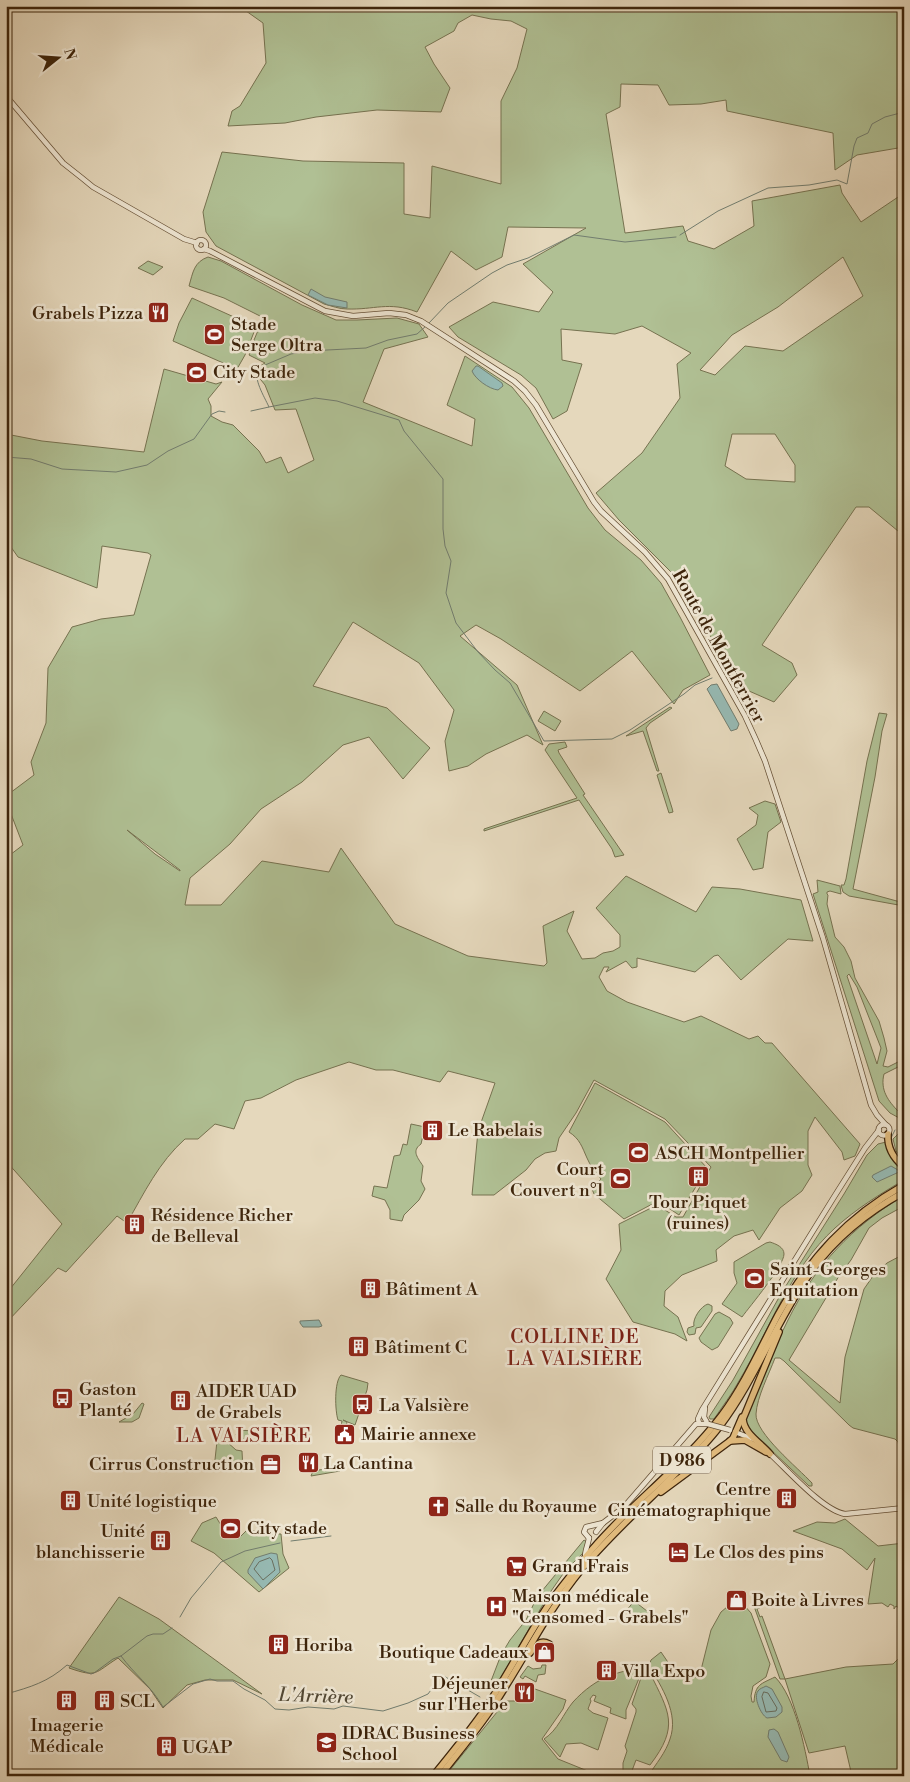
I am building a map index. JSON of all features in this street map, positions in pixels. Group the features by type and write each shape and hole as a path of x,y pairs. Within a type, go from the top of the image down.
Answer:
{"main road":[{"path":"885,1135 891,1154 904,1167"},
{"name":"D 986","path":"433,1776 484,1710 548,1605 585,1557 697,1445 723,1414 743,1383 791,1294 825,1246 853,1219 904,1185"},
{"name":"D 986","path":"440,1776 484,1720 553,1608 575,1577 596,1553 697,1453 727,1416 746,1388 795,1296 819,1261 857,1224 904,1192"},
{"name":"D 986","path":"730,1441 778,1334 794,1302 819,1261"},
{"path":"744,1412 744,1427 770,1454"},
{"name":"D 986","path":"649,1501 730,1441 742,1439 770,1454"},
{"path":"523,1659 528,1657 538,1644 544,1642 549,1644"}],"street":[{"name":"Route de Montferrier","path":"6,96 63,163 93,187 195,244 199,250 206,249 325,311 353,316 389,313 406,315 422,320 514,381 525,391 536,405 594,502 658,566 682,602 745,716 765,761 823,938 871,1105 877,1116 885,1124"},
{"name":"Route de Montferrier","path":"195,244 202,241 206,249"},
{"name":"Route de Montferrier","path":"877,1116 879,1129"},
{"path":"700,1423 698,1417 829,1204 869,1143 879,1129 885,1124 890,1128 885,1135 869,1143"},
{"path":"879,1129 885,1135"},
{"path":"589,1538 593,1537 603,1523 624,1507 700,1423 704,1417 706,1405"},
{"path":"704,1417 708,1424"},
{"path":"700,1423 748,1436 820,1500 839,1513 904,1508"},
{"path":"589,1538 584,1534 584,1528 603,1523"},
{"path":"593,1526 596,1532"},
{"path":"585,1557 589,1538"}],"green space":[{"path":"239,6 904,6 904,147 857,155 835,170 833,133 727,111 726,100 701,104 669,105 658,85 621,84 620,107 606,114 625,233 683,226 688,241 714,249 754,226 752,201 840,185 842,193 861,222 904,193 904,536 869,507 856,507 762,645 792,663 797,675 774,702 749,691 742,692 677,578 619,520 596,493 642,453 680,398 677,364 691,353 642,326 615,334 561,329 562,360 582,364 567,411 553,419 536,388 521,375 458,337 449,327 493,302 539,312 553,292 523,264 586,228 508,227 502,257 476,270 451,251 417,312 390,306 347,309 324,304 216,246 206,232 203,212 222,152 303,161 404,163 404,214 430,218 432,166 501,184 501,101 517,68 527,29 511,21 472,15 458,23 454,31 425,47 450,88 441,112 377,110 316,117 285,123 228,126 232,111 240,106 266,63 263,23","holes":["843,257 863,296 783,351 745,346 715,375 700,370 732,335 778,307","732,434 775,434 795,465 795,482 746,479 725,466"]},
{"path":"208,257 221,261 302,305 336,320 397,318 419,324 428,337 384,349 363,402 472,446 475,419 447,405 465,356 512,387 529,408 588,508 605,530 641,560 661,583 710,675 683,690 674,704 632,651 580,691 501,639 476,625 460,636 517,685 543,745 527,735 486,754 468,766 449,771 445,741 454,710 419,663 353,622 313,686 387,708 430,748 403,779 369,737 343,745 302,782 261,809 230,844 190,878 185,905 221,905 262,861 329,872 341,848 395,924 468,956 544,966 547,963 543,926 574,911 567,931 582,959 595,958 620,947 620,935 596,908 626,876 696,912 712,887 740,889 801,900 813,941 788,939 741,980 718,955 714,956 695,972 637,958 637,967 632,968 626,961 606,972 609,967 604,967 599,977 607,991 627,1002 684,1022 701,1016 749,1039 758,1036 765,1043 772,1043 860,1144 855,1156 844,1160 842,1152 815,1117 808,1131 808,1165 812,1175 802,1191 780,1208 759,1240 753,1230 734,1236 716,1250 717,1261 682,1275 665,1291 664,1306 678,1317 687,1341 675,1334 633,1322 606,1279 621,1250 619,1224 657,1205 676,1217 683,1217 711,1167 665,1119 594,1080 576,1113 559,1138 556,1151 545,1153 535,1159 526,1170 494,1195 472,1195 478,1131 495,1083 448,1071 440,1082 393,1070 376,1070 349,1062 296,1080 261,1098 245,1101 234,1129 215,1124 198,1139 185,1139 160,1168 127,1223 117,1216 66,1272 58,1268 6,1323 6,1294 62,1224 6,1161 6,858 23,845 6,801 6,796 34,775 31,762 46,723 48,668 72,627 101,619 134,615 151,555 102,546 97,588 18,557 6,540 6,434 42,441 144,452 164,369 216,384 222,382 208,399 211,406 211,416 233,425 259,451 266,463 281,457 288,473 314,460 296,409 275,410 265,385 253,370 265,363 249,355 256,342 254,340 262,321 264,322 266,319 224,298 189,286 195,268 203,259","holes":["127,830 180,870 155,854"]},
{"path":"148,261 163,267 153,275 138,268"},
{"name":"Stade Serge Oltra","path":"192,298 256,327 245,355 237,369 173,341 179,323"},
{"name":"City Stade","path":"192,367 204,371 201,378 190,374"},
{"path":"670,707 672,708 650,723 646,728 659,771 657,771 643,731 626,736"},
{"path":"544,711 561,721 555,731 538,721"},
{"path":"879,713 887,714 882,731 853,889 904,903 904,906 849,896 843,892 841,885 844,885 846,879 867,761"},
{"path":"565,742 567,747 558,750 559,753 585,794 583,795 624,855 615,857 612,849 579,800 484,831 484,829 577,798 545,750 549,744"},
{"path":"661,773 673,812 669,813 657,775"},
{"path":"765,801 775,804 781,822 768,832 763,868 753,870 737,839 756,825 758,815 749,808"},
{"path":"817,880 840,886 841,894 827,892 827,904 835,937 844,947 851,961 855,978 879,1021 887,1051 883,1066 888,1067 904,1059 904,1064 884,1074 883,1085 891,1104 899,1112 904,1112 904,1118 901,1119 890,1113 879,1101 813,894 818,892","holes":["849,974 857,987 881,1048 877,1064 847,976"]},
{"name":"ASCH Montpellier","path":"595,1083 665,1122 707,1168 679,1215 658,1201 624,1219 594,1194 592,1189 601,1179 590,1164 578,1140 569,1132"},
{"path":"411,1124 425,1127 421,1144 416,1149 416,1152 423,1166 421,1181 425,1189 419,1200 404,1215 402,1221 390,1219 390,1210 385,1200 372,1196 374,1186 387,1188 394,1156 400,1155 403,1144 407,1145"},
{"path":"904,1124 904,1161 896,1151 893,1139 901,1131 901,1125"},
{"path":"886,1142 904,1170 904,1180 851,1214 819,1244 805,1262 781,1301 733,1391 714,1419 710,1419 709,1417 733,1380 782,1292 867,1155 878,1144"},
{"path":"904,1196 904,1206 882,1218 869,1228 789,1360 840,1403 845,1357 864,1289 873,1276 887,1263 904,1254 904,1467 898,1442 895,1439 853,1428 784,1361 780,1358 775,1358 759,1400 756,1414 758,1422 762,1431 812,1483 812,1486 809,1486 750,1430 745,1422 785,1326 810,1282 852,1234 885,1207"},
{"name":"Saint-Georges Equitation","path":"770,1242 783,1249 783,1260 742,1317 722,1304 737,1283 734,1273 734,1262"},
{"path":"708,1304 712,1306 712,1311 701,1327 696,1328 695,1334 689,1335 687,1332 688,1328 694,1326 694,1320 698,1313"},
{"path":"719,1312 730,1318 733,1323 718,1347 712,1350 701,1342 699,1338 715,1314"},
{"path":"341,1375 368,1383 355,1425 343,1420 347,1422 346,1428 341,1426 342,1421 338,1420 336,1410 336,1390"},
{"path":"142,1403 144,1404 139,1418 132,1422 119,1422 133,1414"},
{"path":"240,1430 252,1431 252,1439 238,1438 236,1434"},
{"path":"217,1441 226,1441 236,1450 242,1451 243,1471 214,1469"},
{"path":"333,1467 340,1471 311,1476 313,1471 331,1470"},
{"path":"216,1517 224,1530 239,1538 249,1528 259,1534 281,1534 283,1554 289,1568 259,1592 214,1553 191,1541 202,1523"},
{"path":"845,1519 878,1546 904,1543 904,1605 901,1604 899,1608 896,1606 894,1609 894,1606 890,1604 888,1607 882,1603 868,1604 875,1558 867,1570 842,1549 793,1531 817,1522 835,1523"},
{"name":"City stade","path":"226,1522 239,1525 236,1533 224,1530"},
{"path":"584,1540 587,1542 583,1553 565,1571 549,1594 495,1688 491,1681 501,1655 510,1640 526,1620 537,1597"},
{"path":"119,1597 159,1619 262,1694 233,1680 205,1680 187,1685 163,1708 150,1689 118,1658 100,1670 91,1673 69,1668"},
{"path":"634,1601 656,1618 653,1623 641,1622 635,1614 630,1615 627,1610"},
{"path":"733,1602 743,1604 751,1613 770,1664 766,1677 753,1686 752,1702 754,1702 757,1688 775,1677 782,1686 794,1710 810,1776 648,1776 666,1749 672,1730 671,1710 664,1692 649,1666 651,1660 661,1652 676,1674 699,1678 711,1630 721,1612"},
{"path":"757,1602 760,1608 757,1609 760,1617 762,1616 785,1679 780,1679 755,1609 755,1603"},
{"path":"904,1653 904,1776 852,1776 845,1746 809,1753 785,1679 846,1667 893,1664"},
{"path":"542,1665 546,1665 545,1674 538,1675 536,1682 525,1676 523,1679 520,1677 528,1666 533,1669 541,1668"},
{"path":"638,1667 642,1671 626,1710 626,1719 610,1713 611,1708 594,1701 596,1696 593,1695 588,1709 593,1713 608,1718 598,1750 581,1743 566,1744 560,1757 544,1739 557,1727 573,1702 601,1680"},
{"path":"643,1672 650,1673 662,1698 668,1719 668,1729 665,1740 650,1765 636,1760 630,1776 623,1776 623,1763 627,1751 625,1746 636,1712 632,1704"},
{"path":"535,1689 566,1700 563,1709 542,1739 558,1759 600,1776 445,1776 506,1701 528,1701"}],"water":[{"path":"311,289 325,297 347,302 347,308 328,305 308,295"},
{"path":"476,366 502,383 503,386 498,390 483,383 472,371"},
{"path":"717,684 739,724 737,729 731,731 707,689 711,685"},
{"path":"891,1166 899,1172 877,1182 872,1177 873,1175"},
{"path":"319,1320 322,1326 319,1327 303,1327 300,1323 300,1321"},
{"path":"271,1553 277,1554 280,1572 263,1589 248,1573 248,1570 255,1558"},
{"path":"766,1686 772,1689 782,1707 782,1712 776,1717 767,1718 758,1706 756,1697 758,1691"},
{"path":"774,1729 778,1732 789,1757 787,1762 781,1760 768,1737 769,1730"}],"waterway":[{"path":"680,235 718,211 768,188 809,185 837,180 847,184 857,138 868,133 872,124 885,117 904,112"},
{"path":"429,323 448,303 492,273 507,265 528,258 574,235 625,242 676,237"},
{"path":"251,411 269,407 258,382 258,368 291,354 308,351 366,348 388,340 417,334 426,326"},
{"path":"269,407 315,398 337,401 399,420 404,431 443,479 443,529 445,546 451,561 446,593 456,623 478,652 510,683 544,741 612,739 630,730 695,685 712,678"},
{"path":"6,457 31,459 62,469 116,472 147,465 168,451 194,439 212,414 219,411 225,412"},
{"path":"891,1138 895,1130"},
{"path":"291,1541 331,1536"},
{"path":"180,1617 191,1598 221,1562 245,1551 280,1543"},
{"name":"L'Arrière","path":"6,1694 39,1683 53,1676 67,1665 91,1674 94,1673 113,1659 121,1656 147,1636 163,1634 172,1628"},
{"name":"L'Arrière","path":"121,1656 163,1707 193,1684 210,1679 233,1681 265,1700 275,1709 289,1710 308,1707 334,1709 343,1706 383,1711 428,1694 442,1675 480,1697"}],"place":[{"name":"Grabels Pizza","path":"159,313"},
{"name":"Stade Serge Oltra","path":"215,334"},
{"name":"City Stade","path":"197,372"},
{"name":"Le Rabelais","path":"432,1130"},
{"name":"ASCH Montpellier","path":"639,1153"},
{"name":"Tour Piquet (ruines)","path":"698,1177"},
{"name":"Court Couvert n°1","path":"620,1179"},
{"name":"Résidence Richer de Belleval","path":"135,1225"},
{"name":"Saint-Georges Equitation","path":"754,1279"},
{"name":"Bâtiment A","path":"370,1289"},
{"name":"Bâtiment C","path":"359,1347"},
{"name":"Gaston Planté","path":"63,1399"},
{"name":"AIDER UAD de Grabels","path":"180,1401"},
{"name":"La Valsière","path":"363,1405"},
{"name":"Mairie annexe","path":"345,1434"},
{"name":"La Cantina","path":"308,1463"},
{"name":"Cirrus Construction","path":"270,1464"},
{"name":"Centre Cinématographique","path":"787,1499"},
{"name":"Unité logistique","path":"71,1501"},
{"name":"Salle du Royaume","path":"439,1506"},
{"name":"City stade","path":"231,1528"},
{"name":"Unité blanchisserie","path":"161,1541"},
{"name":"Le Clos des pins","path":"678,1552"},
{"name":"Grand Frais","path":"516,1566"},
{"name":"Boite à Livres","path":"736,1600"},
{"name":"Maison médicale \"Censomed - Grabels\"","path":"496,1606"},
{"name":"Horiba","path":"279,1645"},
{"name":"Boutique Cadeaux","path":"544,1652"},
{"name":"Villa Expo","path":"606,1671"},
{"name":"Déjeuner sur l'Herbe","path":"524,1693"},
{"name":"Imagerie Médicale","path":"67,1700"},
{"name":"SCL","path":"104,1701"},
{"name":"IDRAC Business School","path":"326,1743"},
{"name":"UGAP","path":"166,1747"}],"district":[{"name":"COLLINE DE LA VALSIÈRE","path":"575,1347"},
{"name":"LA VALSIÈRE","path":"244,1435"}]}
